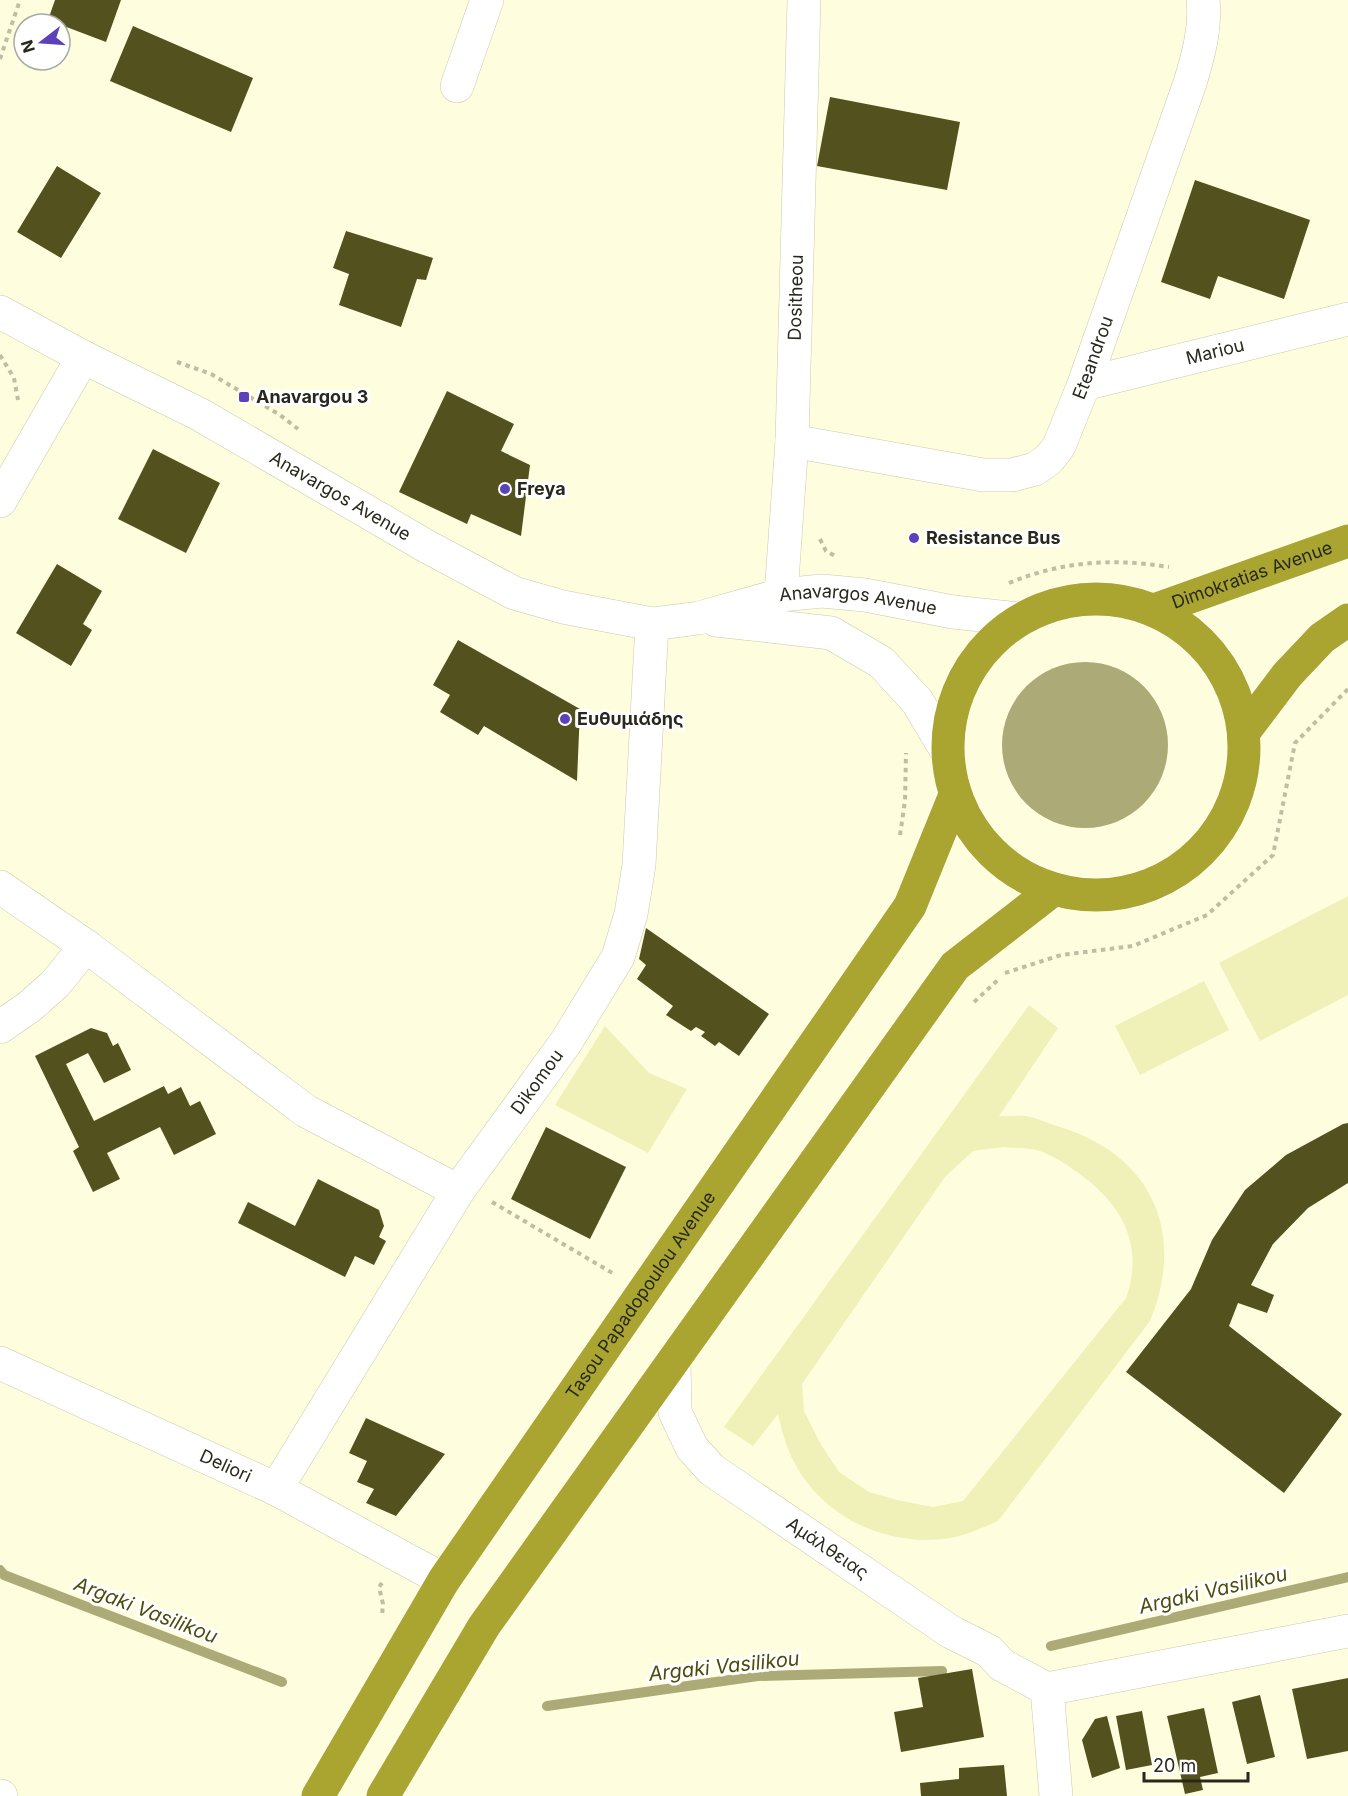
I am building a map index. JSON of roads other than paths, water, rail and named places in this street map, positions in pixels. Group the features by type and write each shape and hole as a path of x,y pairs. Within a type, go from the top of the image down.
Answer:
{"highway":[{"name":"Dimokratias Avenue","path":"1154,610 1348,541"},
{"path":"1093,598 1124,601 1154,610 1188,631 1216,659 1235,694 1244,732 1241,781 1223,826 1191,862 1149,887 1101,896 1053,890 1011,869 978,837 955,795 948,753 955,701 980,654 1019,619 1061,602 1093,598"},
{"path":"1244,732 1287,675 1322,638 1348,620"},
{"name":"Tasou Papadopoulou Avenue","path":"318,1796 444,1580 910,906 955,795"},
{"path":"383,1796 484,1626 955,966 1053,890"}],"street":[{"path":"457,86 487,0"},
{"name":"Dositheou","path":"781,595 792,441 804,0"},
{"name":"Eteandrou","path":"792,441 983,475 1012,475 1035,470 1049,459 1059,446 1084,384 1190,83 1202,43 1203,0"},
{"name":"Anavargos Avenue","path":"0,312 83,357 199,414 426,546 514,593 563,607 652,624 699,618 781,595 822,591 865,595 953,612 1019,619"},
{"name":"Mariou","path":"1084,384 1348,319"},
{"path":"0,501 83,357"},
{"name":"Anavargos Avenue","path":"699,618 831,633 881,662 917,700 948,753"},
{"name":"Dikomou","path":"276,1489 461,1188 566,1042 618,957 631,914 639,865 652,624"},
{"path":"0,887 86,946 306,1111 461,1188"},
{"path":"0,1028 55,984 86,946"},
{"name":"Αμάλθειας","path":"674,1360 675,1412 692,1448 712,1470 951,1632 989,1651 1002,1665 1047,1689"},
{"name":"Deliori","path":"0,1363 276,1489 444,1580"},
{"path":"1056,1796 1047,1689 1348,1631"}],"waterway":[{"name":"Argaki Vasilikou","path":"0,1570 4,1575 282,1682"},
{"name":"Argaki Vasilikou","path":"1051,1646 1348,1577"},
{"name":"Argaki Vasilikou","path":"547,1706 758,1676 942,1671"}],"place":[{"name":"Anavargou 3","path":"244,397"},
{"name":"Freya","path":"505,489"},
{"name":"Resistance Bus","path":"914,538"},
{"name":"Ευθυμιάδης","path":"565,719"}]}
